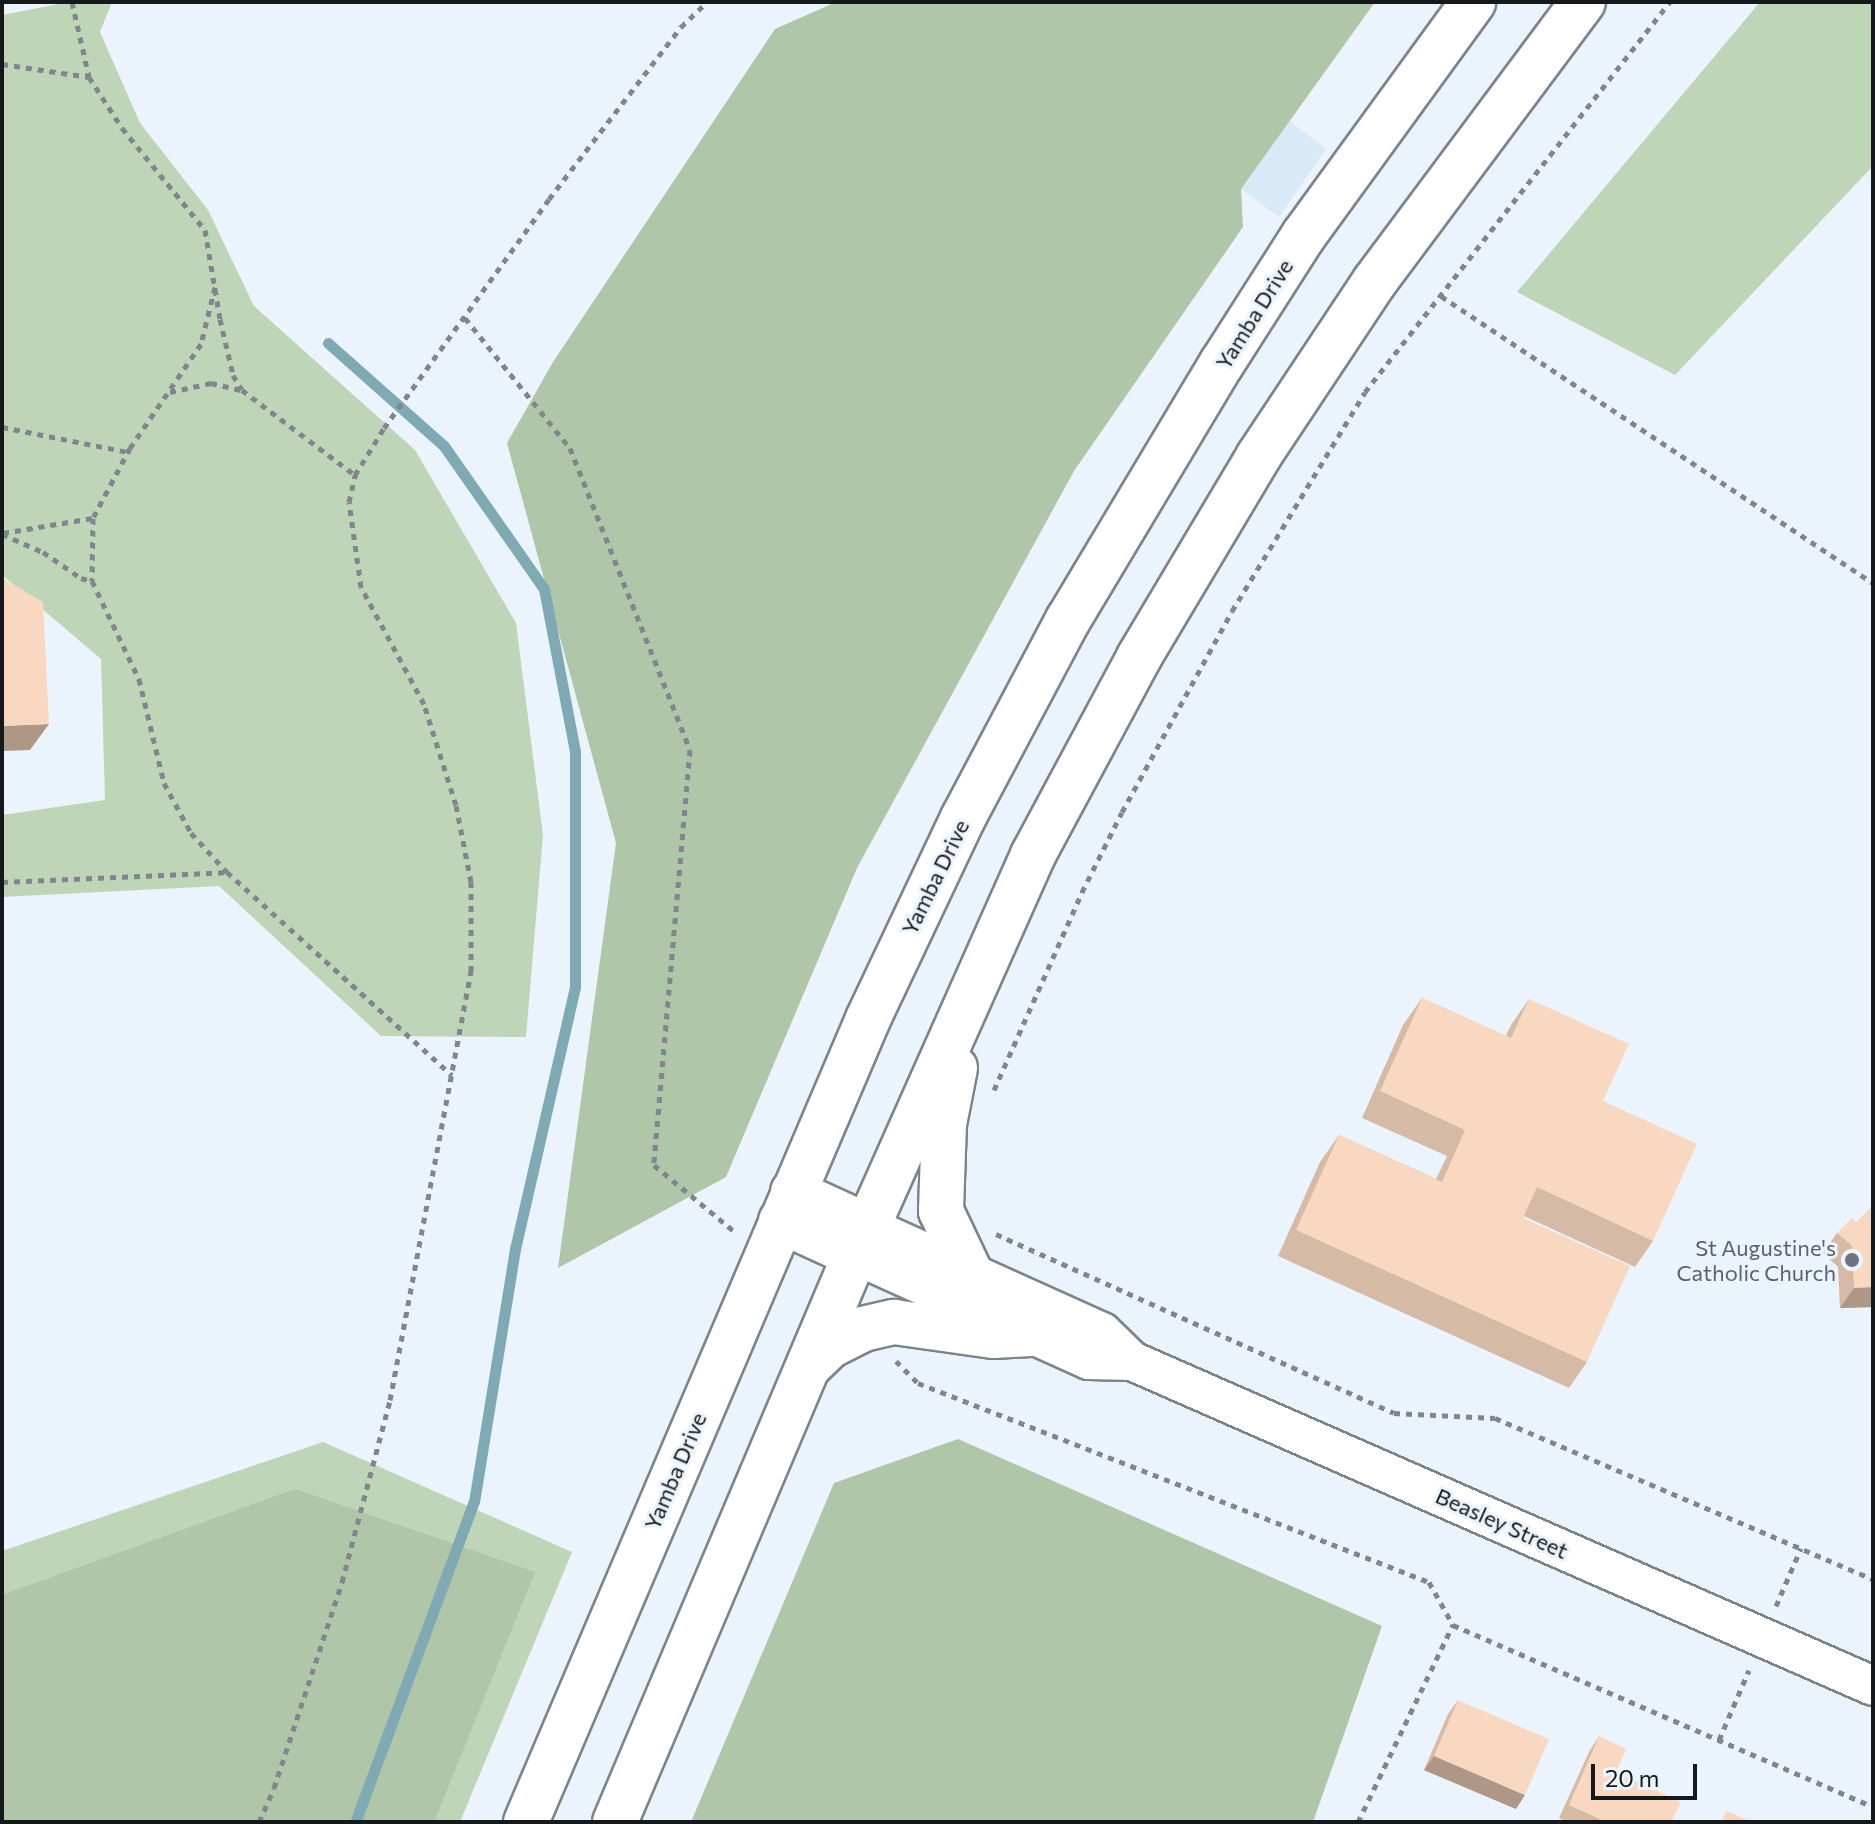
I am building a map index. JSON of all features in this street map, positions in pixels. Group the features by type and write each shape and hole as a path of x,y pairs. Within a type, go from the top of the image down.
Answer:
{"main road":[{"name":"Yamba Drive","path":"526,1822 868,1019 963,818 1068,620 1304,235 1473,2"},
{"path":"615,1822 861,1240 1033,855 1139,657 1258,457 1375,281 1583,2"},
{"path":"970,991 944,1124 941,1211 970,1272"},
{"path":"787,1207 861,1240"},
{"name":"Beasley Street","path":"861,1240 970,1272 1102,1332 1132,1361 1873,1686"},
{"name":"Beasley Street","path":"861,1240 1031,1334 1089,1360 1132,1361"},
{"path":"807,1368 830,1346 863,1329 889,1324 993,1336 1031,1334"}],"path":[{"path":"72,2 89,77 122,128 205,230 233,375 242,390 355,475"},
{"path":"259,1822 274,1788 342,1582 382,1430 471,971 471,882 456,805 424,704 361,587 349,502 355,475 384,428 602,128 681,27 707,2"},
{"path":"988,1104 1082,892 1232,611 1365,392 1670,2"},
{"path":"2,64 89,77"},
{"path":"215,287 201,344 128,452 93,518 92,581 139,679 164,783 191,833 227,872 452,1075"},
{"path":"1441,296 1873,583"},
{"path":"464,317 570,448 690,750 654,1165 736,1234"},
{"path":"169,392 211,383 242,390"},
{"path":"2,427 128,452"},
{"path":"2,534 93,518"},
{"path":"2,534 43,552 81,578 92,581"},
{"path":"2,882 227,872"},
{"path":"990,1227 997,1235 1394,1413 1495,1418 1873,1579"},
{"path":"889,1324 896,1364 918,1383 1429,1582 1453,1625 1873,1807"},
{"path":"1358,1822 1453,1625"}],"shaded area":[{"path":"1290,121 1326,149 1279,217 1241,189"}],"green space":[{"path":"69,2 112,2 100,32 140,123 208,210 254,306 415,450 516,623 543,835 526,1037 381,1036 219,886 2,897 2,815 105,800 101,659 2,575 2,15"},
{"path":"836,2 1375,2 1241,189 1243,227 1074,471 857,868 726,1177 558,1268 616,843 507,443 553,362 775,29"},
{"path":"1760,2 1873,2 1873,166 1675,375 1517,292"},
{"path":"958,1439 1382,1626 1313,1822 691,1822 834,1483"},
{"path":"323,1442 572,1552 460,1822 2,1822 2,1551"},
{"path":"295,1489 535,1572 434,1822 2,1822 2,1595"}],"building":[{"path":"2,578 43,602 49,724 2,726"},
{"path":"1422,998 1511,1038 1529,999 1629,1044 1603,1101 1697,1144 1653,1241 1537,1187 1523,1218 1630,1266 1587,1362 1296,1230 1339,1135 1442,1182 1465,1130 1380,1091"},
{"path":"1873,1206 1873,1287 1854,1288 1852,1246 1837,1233 1852,1218 1856,1223"},
{"path":"1458,1700 1549,1739 1525,1795 1434,1756"},
{"path":"1599,1736 1626,1749 1616,1772 1681,1802 1671,1822 1606,1822 1569,1805"},
{"path":"1726,1811 1751,1821 1721,1822"}],"waterway":[{"path":"328,343 444,446 544,589 575,752 575,987 515,1249 474,1501 355,1822"}],"place":[{"name":"St Augustine's Catholic Church","path":"1852,1260"}]}
